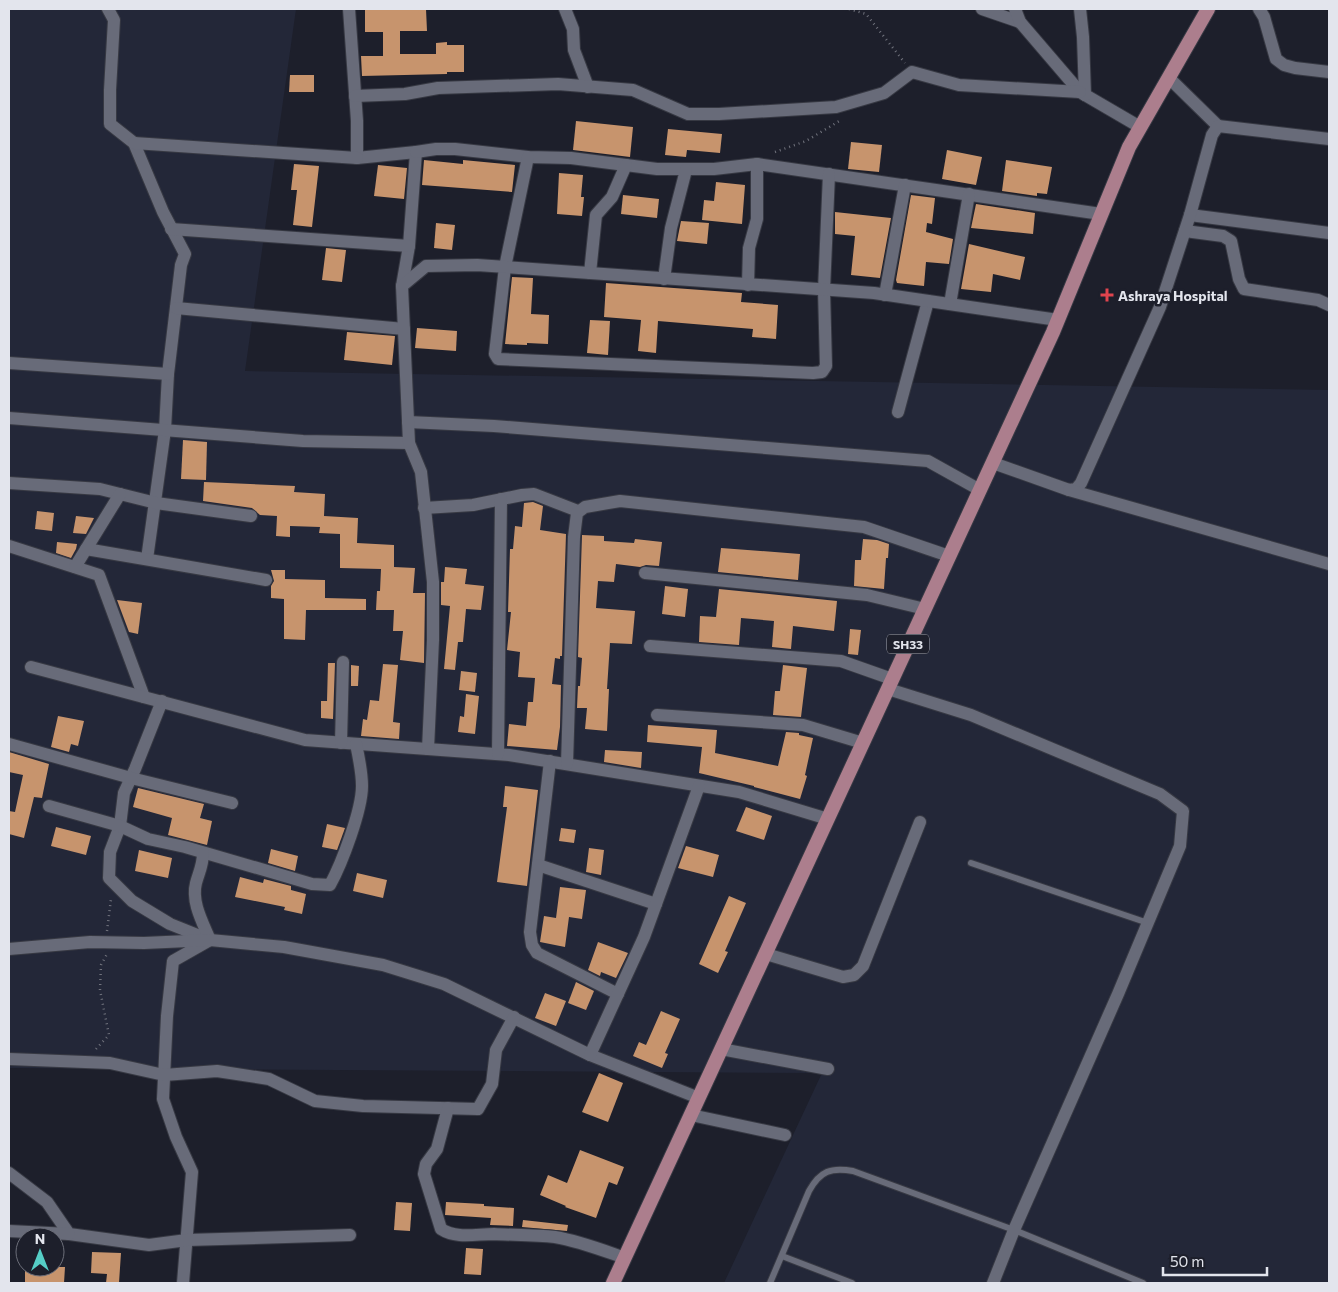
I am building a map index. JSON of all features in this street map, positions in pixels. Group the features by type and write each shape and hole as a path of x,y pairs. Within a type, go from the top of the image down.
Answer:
{"main road":[{"name":"SH33","path":"613,1283 1058,320 1129,147 1208,9"}],"street":[{"path":"108,9 114,20 110,124 134,143 171,229 185,254 181,264 168,374 165,430 156,503 146,559"},
{"path":"349,9 357,158"},
{"path":"565,9 573,29 574,50 588,87"},
{"path":"982,9 1020,22"},
{"path":"1015,9 1020,22 1083,93 1140,127"},
{"path":"1080,9 1083,37 1083,93"},
{"path":"1259,9 1264,16 1276,59 1284,65 1295,68 1329,72"},
{"path":"355,96 405,94 438,88 558,84 634,90 688,114 719,114 836,107 884,92 912,72 959,85 1083,93"},
{"path":"1169,78 1218,126 1329,140"},
{"path":"1069,490 1076,488 1081,483 1160,307 1190,215 1212,134 1218,126"},
{"path":"134,143 357,158 436,149 455,149 528,157 571,158 658,169 686,170 757,164 1102,214"},
{"path":"416,152 409,246 402,286 409,443 420,472 433,582 433,640 428,749"},
{"path":"528,157 505,267 495,354 498,360 822,372 826,366 824,290 829,174"},
{"path":"748,285 749,248 757,219 757,164"},
{"path":"590,273 596,215 612,197 626,165"},
{"path":"664,279 671,228 686,170"},
{"path":"885,295 904,185"},
{"path":"950,304 968,194"},
{"path":"1190,215 1329,233"},
{"path":"171,229 409,246"},
{"path":"1185,231 1223,236 1232,242 1239,279 1244,289 1318,300 1329,305"},
{"path":"402,286 426,266 505,267 885,295 1058,320"},
{"path":"898,412 928,301"},
{"path":"176,308 404,329"},
{"path":"9,363 168,374"},
{"path":"9,418 303,441 409,443"},
{"path":"408,422 494,426 928,461 980,490"},
{"path":"993,463 1069,490 1329,564"},
{"path":"9,483 100,489 156,503 251,516"},
{"path":"75,567 120,494"},
{"path":"424,508 473,505 522,494 534,494 578,511"},
{"path":"498,754 501,499"},
{"path":"567,764 574,537 576,513 585,507 620,501 864,527 949,556"},
{"path":"9,546 99,575 144,697"},
{"path":"86,549 266,580"},
{"path":"645,573 867,595 925,609"},
{"path":"650,646 841,662 890,684 972,715 1160,794 1183,811 1180,846 1110,1012 1014,1230 993,1283"},
{"path":"341,743 343,662"},
{"path":"31,666 305,740 498,754 550,761 739,792 828,819"},
{"path":"162,701 124,793 120,826 110,852 109,878 132,901 170,924 210,940"},
{"path":"658,715 803,725 863,743"},
{"path":"9,744 131,778 232,803"},
{"path":"49,806 120,826 148,839 312,884 330,884 336,874 360,806 362,775 356,744"},
{"path":"550,761 530,932 532,945 537,953 618,994"},
{"path":"590,1055 644,937 699,786"},
{"path":"766,954 843,977 854,975 863,966 920,822"},
{"path":"203,853 203,864 195,885 197,910 210,940"},
{"path":"538,865 656,904"},
{"path":"183,1283 192,1172 176,1137 163,1099 167,1016 173,961 210,940"},
{"path":"9,949 39,945 210,940 284,947 384,965 444,984 590,1055 699,1098"},
{"path":"9,1059 110,1062 164,1075 217,1071 269,1079 315,1101 363,1106 478,1109 492,1084 496,1050 514,1017"},
{"path":"721,1049 828,1069"},
{"path":"448,1108 437,1149 426,1164 424,1174 441,1229 448,1233 459,1235 493,1234 554,1237 577,1241 625,1258"},
{"path":"691,1114 784,1135"},
{"path":"9,1173 47,1202 68,1234"},
{"path":"9,1231 68,1234 149,1245 186,1240 350,1235"}],"lane":[{"path":"972,863 1148,923"},
{"path":"770,1283 816,1178 828,1171 840,1169 853,1171 1014,1230 1143,1283"},
{"path":"782,1256 852,1283"}],"path":[{"path":"849,9 866,14 912,72"},
{"path":"757,164 775,152 806,141 841,120 836,107"},
{"path":"79,1062 100,1046 108,1035 100,990 101,965 107,955 111,904 109,878"}],"shaded area":[{"path":"9,9 296,9 245,371 1329,390 1329,1283 724,1283 822,1073 9,1068"}],"building":[{"path":"365,9 426,9 427,31 400,31 400,54 436,54 436,43 447,42 447,45 464,45 464,72 362,76 361,56 383,56 383,32 365,32"},
{"path":"290,75 314,75 314,92 289,92"},
{"path":"576,121 633,127 630,157 573,150"},
{"path":"668,129 722,134 720,153 687,150 686,157 665,155"},
{"path":"851,142 882,145 879,172 848,169"},
{"path":"947,150 982,157 976,185 942,179"},
{"path":"424,160 463,164 463,160 515,165 512,192 422,185"},
{"path":"1006,160 1052,167 1047,194 1037,193 1037,196 1002,191"},
{"path":"294,164 319,166 312,227 293,225 297,190 291,190"},
{"path":"378,165 407,168 404,199 374,196"},
{"path":"559,173 583,175 581,197 584,197 582,216 557,214"},
{"path":"716,182 745,185 742,224 702,220 704,200 714,201"},
{"path":"623,195 659,199 657,218 621,214"},
{"path":"911,195 935,198 932,224 927,223 926,232 953,239 949,264 926,262 924,286 897,283 896,280"},
{"path":"976,204 1035,213 1033,234 971,228"},
{"path":"835,212 891,218 880,278 851,275 855,236 835,234"},
{"path":"681,221 709,223 707,244 677,241"},
{"path":"436,223 455,225 452,250 434,248"},
{"path":"969,244 1025,257 1020,280 993,274 991,292 961,289"},
{"path":"326,248 346,250 342,282 322,280"},
{"path":"512,277 533,278 531,314 549,315 548,344 505,344"},
{"path":"606,283 742,293 741,302 778,305 776,339 752,337 753,329 658,321 656,353 638,351 641,320 604,317"},
{"path":"590,320 610,321 608,355 587,353"},
{"path":"417,328 457,331 456,351 415,348"},
{"path":"347,332 395,336 392,365 344,360"},
{"path":"183,440 207,442 206,480 181,479"},
{"path":"204,482 295,486 294,492 325,494 324,516 358,518 357,543 394,545 394,567 415,568 413,593 425,593 424,663 400,660 403,631 393,631 394,610 376,610 377,591 380,591 381,569 340,568 340,534 319,533 320,527 290,526 290,537 276,536 277,516 260,515 252,508 203,501"},
{"path":"533,502 543,506 540,530 566,534 562,656 560,656 560,659 555,658 552,684 561,685 560,727 557,750 507,746 509,724 526,726 528,702 533,702 535,678 518,677 520,652 507,650 511,612 508,612 510,549 513,549 515,526 522,527 524,503"},
{"path":"37,511 54,513 52,531 35,529"},
{"path":"76,516 94,518 86,534 73,533"},
{"path":"582,535 604,536 604,541 634,543 635,539 662,542 659,566 646,565 640,567 616,564 614,582 598,581 596,608 635,611 632,644 610,643 607,731 585,729 587,708 577,708 582,658 578,657"},
{"path":"863,539 877,540 889,544 884,589 854,586 855,560 861,560"},
{"path":"57,542 77,544 71,558 56,553"},
{"path":"721,548 800,554 798,580 718,572"},
{"path":"445,567 467,569 465,584 484,586 481,610 466,609 463,642 458,642 455,670 444,669 450,606 441,605 441,582 444,582"},
{"path":"271,570 285,570 285,579 325,580 325,598 366,599 366,610 306,610 305,640 284,639 284,599 271,598 271,586 274,581"},
{"path":"665,586 688,589 685,617 662,614"},
{"path":"719,589 837,601 834,631 793,626 791,649 772,647 774,621 741,618 739,645 699,642 700,616 716,617"},
{"path":"117,600 142,603 138,634 129,632"},
{"path":"850,629 861,630 858,655 848,654"},
{"path":"328,663 335,663 333,719 321,718 321,701 327,701"},
{"path":"383,664 398,665 393,722 400,723 399,739 361,736 363,719 367,720 370,700 379,701"},
{"path":"351,665 359,666 358,686 351,686"},
{"path":"783,665 807,668 801,717 773,715 775,691 780,691"},
{"path":"461,671 477,673 475,692 459,690"},
{"path":"466,694 479,696 475,734 458,732 460,716 464,717"},
{"path":"58,716 84,721 78,746 71,744 69,752 51,747"},
{"path":"648,725 717,730 715,753 778,766 786,732 799,733 799,735 813,738 805,775 807,776 800,799 699,773 702,747 647,742"},
{"path":"605,750 642,752 641,768 604,762"},
{"path":"9,752 49,764 42,798 34,797 24,838 9,834 9,811 15,812 23,775 9,772"},
{"path":"505,786 538,790 527,886 497,882 507,807 503,807"},
{"path":"138,788 204,804 200,818 212,821 207,845 168,835 172,818 133,807"},
{"path":"746,807 772,816 764,840 736,831"},
{"path":"327,824 345,828 337,850 322,847"},
{"path":"56,827 91,836 86,855 51,846"},
{"path":"561,828 576,830 574,843 559,841"},
{"path":"686,846 719,855 713,877 678,868"},
{"path":"589,848 604,850 601,875 586,872"},
{"path":"271,849 298,856 295,871 268,863"},
{"path":"139,850 172,858 168,878 135,871"},
{"path":"357,873 387,880 383,898 353,891"},
{"path":"240,877 263,883 264,879 291,886 291,890 306,894 302,914 284,910 285,907 235,897"},
{"path":"560,887 586,890 582,919 569,917 565,947 540,942 544,916 556,918"},
{"path":"729,896 746,903 725,951 728,952 718,973 699,964"},
{"path":"598,942 628,953 616,978 601,972 600,976 588,970"},
{"path":"576,982 594,991 586,1010 568,1003"},
{"path":"545,993 566,1001 556,1026 535,1018"},
{"path":"661,1011 680,1019 665,1053 668,1054 662,1068 633,1056 639,1042 646,1045"},
{"path":"599,1073 623,1083 608,1122 582,1112"},
{"path":"580,1150 624,1167 617,1185 609,1182 596,1218 565,1207 540,1195 548,1175 567,1183"},
{"path":"396,1202 412,1203 410,1231 394,1230"},
{"path":"446,1202 514,1208 513,1226 490,1225 491,1218 445,1215"},
{"path":"523,1220 568,1225 567,1231 522,1227"},
{"path":"466,1248 483,1249 481,1275 464,1274"},
{"path":"92,1252 121,1253 119,1283 106,1283 107,1274 91,1273"},
{"path":"25,1277 64,1277 64,1283 25,1283"}],"place":[{"name":"Ashraya Hospital","path":"1107,295"}]}
